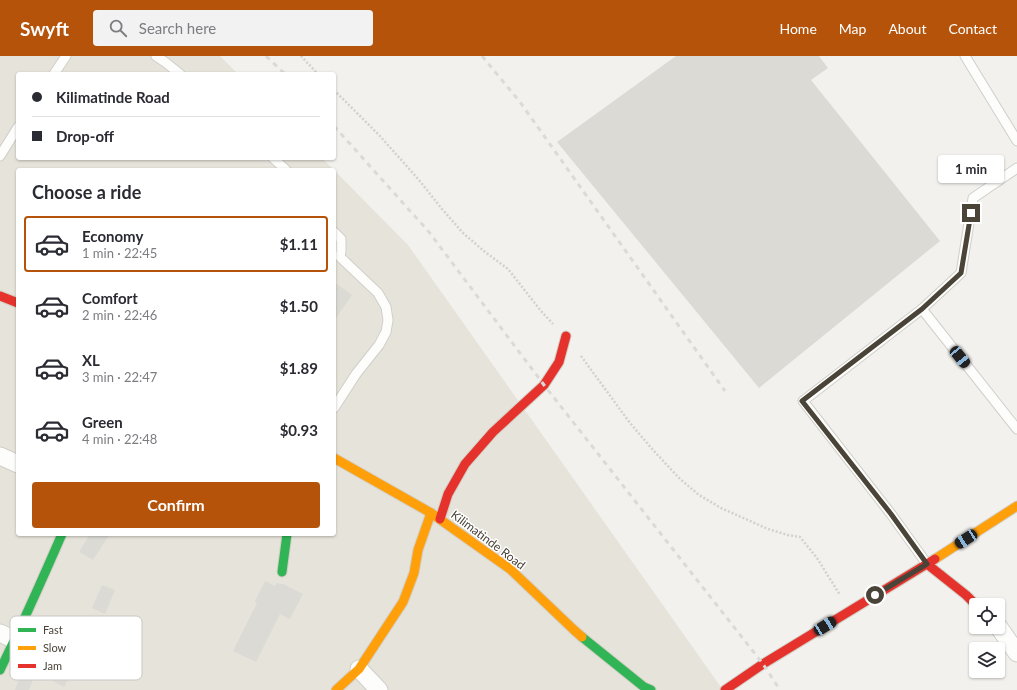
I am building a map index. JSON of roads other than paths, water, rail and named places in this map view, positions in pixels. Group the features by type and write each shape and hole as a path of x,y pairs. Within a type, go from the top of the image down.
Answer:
{"main road":[{"path":"0,296 16,302"},
{"path":"440,519 448,494 465,464 494,432 544,385 559,362 566,336"},
{"name":"Kilimatinde Road","path":"336,459 431,513 510,569 574,630 644,687 650,690"},
{"path":"725,690 763,664 927,564 1017,506"},
{"path":"336,690 359,669 404,602 414,573 418,550 431,513"},
{"path":"21,616 36,594 61,536"},
{"path":"282,572 287,536"},
{"path":"927,564 969,598"},
{"path":"0,670 8,636"}],"street":[{"path":"0,456 16,463"},
{"path":"1004,634 1017,653"},
{"path":"359,669 379,690"}],"lane":[{"path":"55,72 66,56"},
{"path":"156,56 178,72"},
{"path":"965,56 1017,141"},
{"path":"0,156 16,130"},
{"path":"275,160 284,168"},
{"path":"927,564 891,514 802,401 922,309 961,273 973,198 1017,168"},
{"path":"336,234 341,239 340,257 378,294 386,307 388,320 386,332 379,345 356,374 336,405"},
{"path":"922,309 1017,429"}],"railway":[{"path":"266,56 283,72"},
{"path":"482,56 520,102 725,391"},
{"path":"336,128 429,232 544,385 763,664 780,690"}]}
